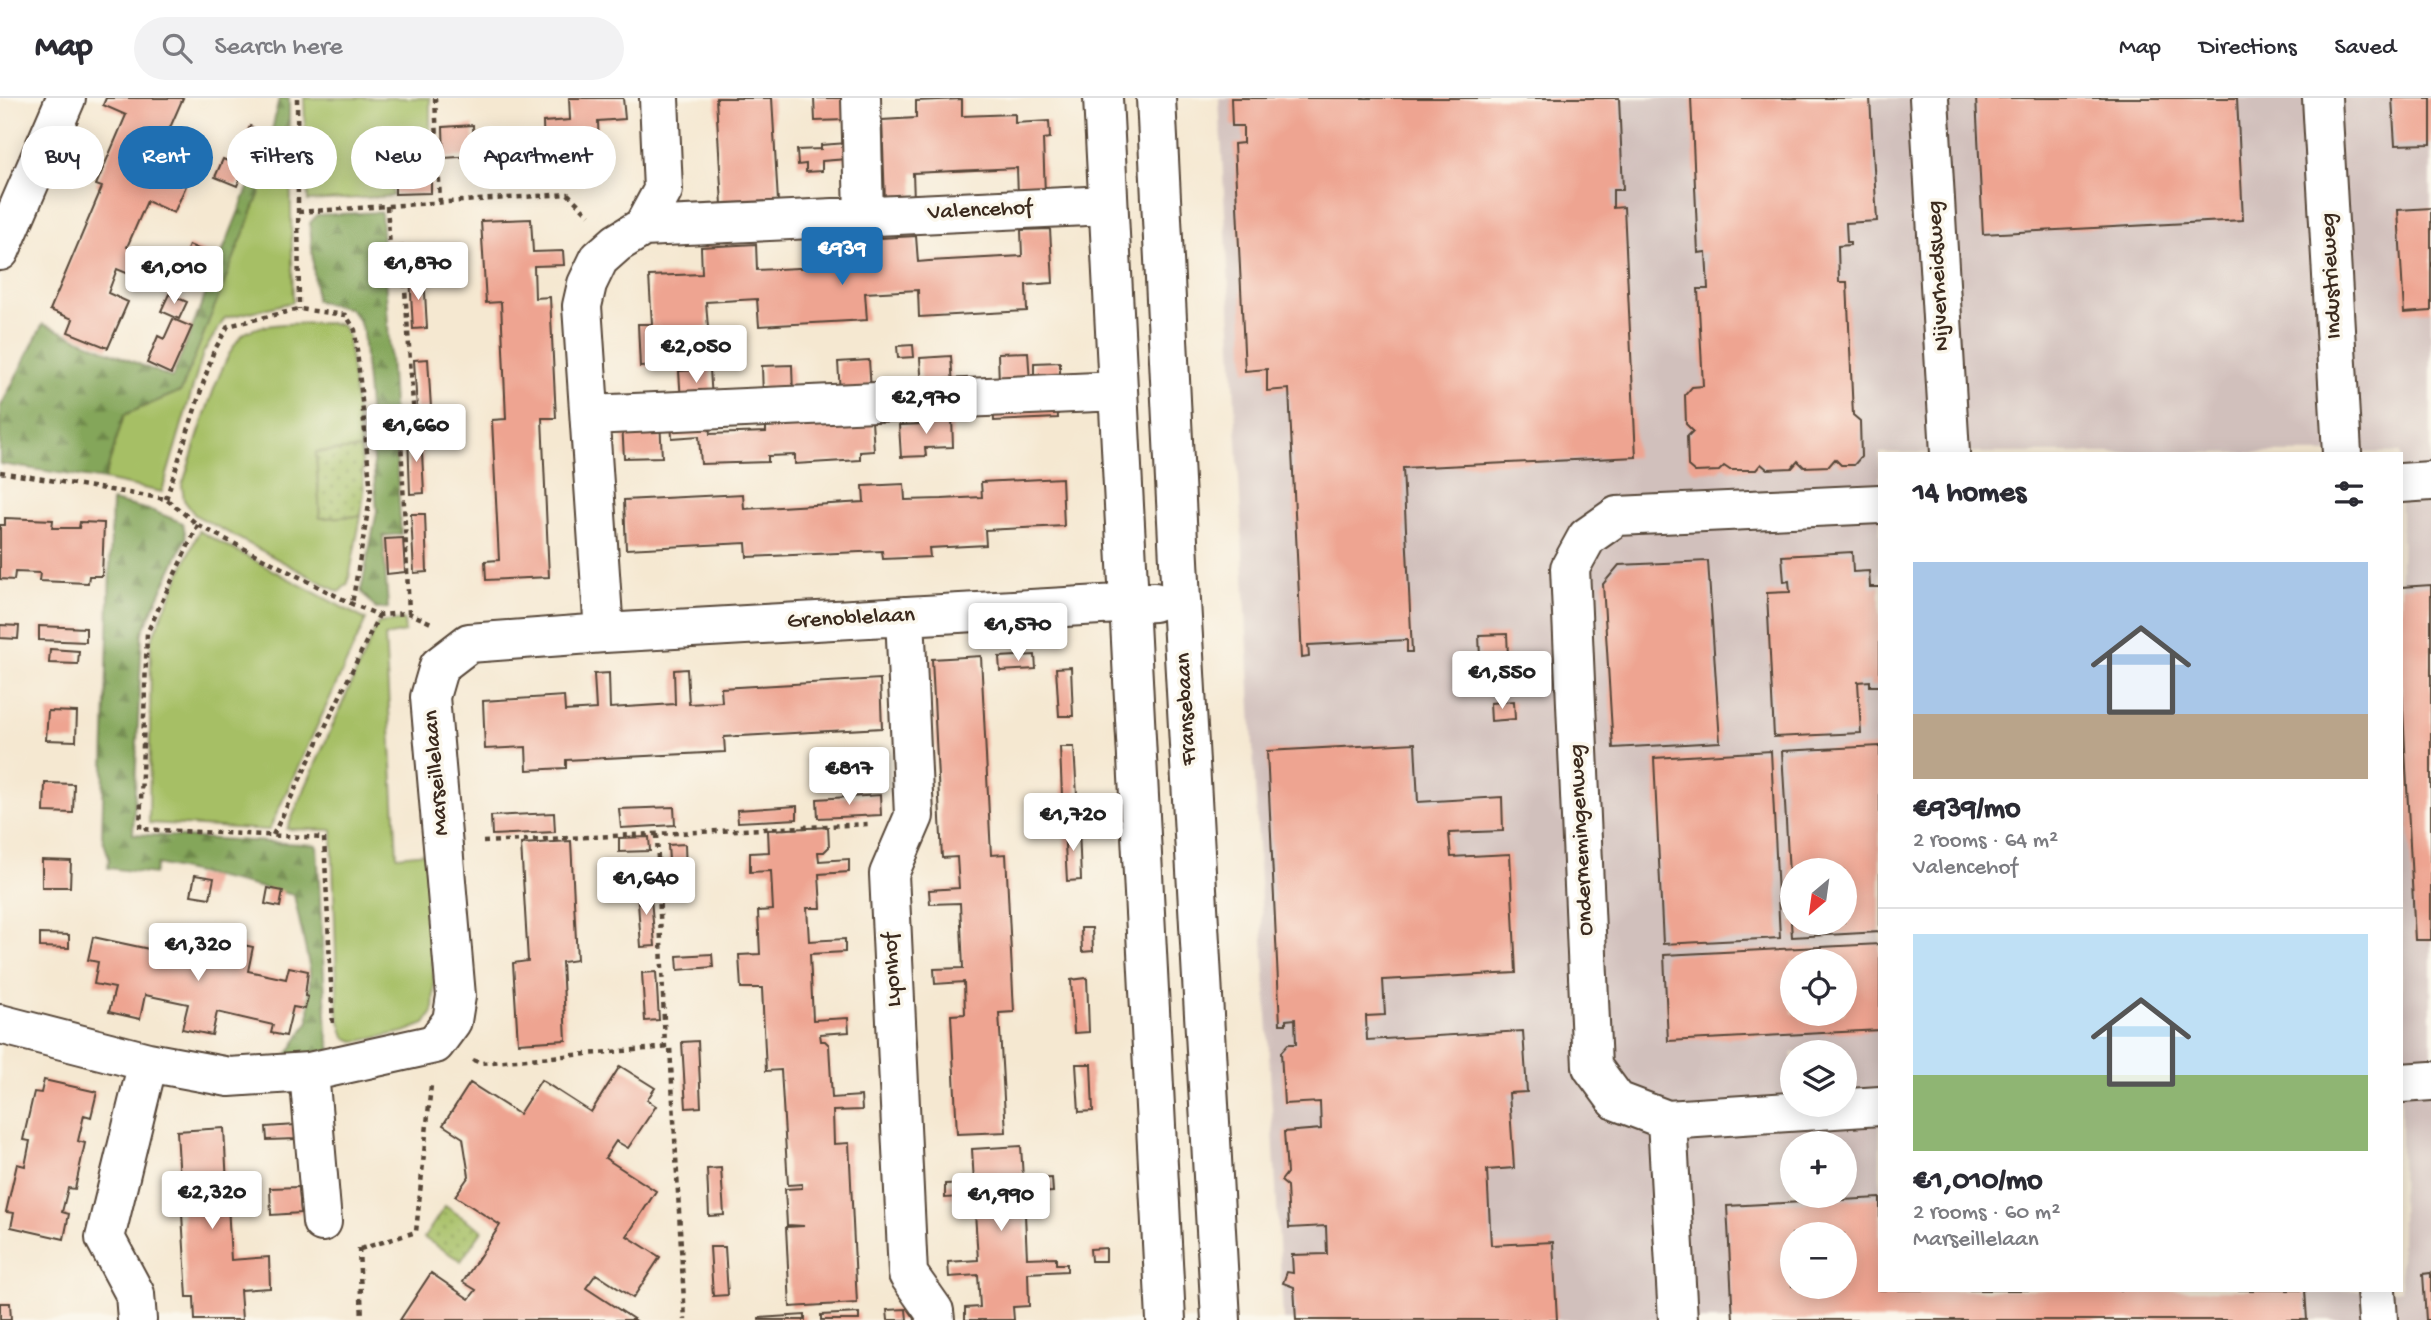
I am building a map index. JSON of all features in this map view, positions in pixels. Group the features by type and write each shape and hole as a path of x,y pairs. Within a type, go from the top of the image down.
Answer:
{"street":[{"path":"0,251 7,212 66,98"},
{"path":"469,643 604,633 582,306 587,284 598,259 630,235 663,190 659,98"},
{"path":"861,98 864,216"},
{"path":"1103,98 1166,1320"},
{"name":"Fransebaan","path":"1156,98 1221,1320"},
{"name":"Nijverheidsweg","path":"1929,98 1950,452"},
{"name":"Industrieweg","path":"2322,98 2342,452"},
{"name":"Valencehof","path":"630,235 864,216 1108,205"},
{"path":"590,415 1118,391"},
{"path":"2403,483 2431,481"},
{"name":"Ondernemingenweg","path":"1667,1120 1617,1101 1592,1067 1570,568 1587,537 1617,516 1878,504"},
{"name":"Grenoblelaan","path":"604,633 1181,601"},
{"name":"Lyonhof","path":"905,616 914,816 889,874 908,1274 934,1311 934,1320"},
{"name":"Marseillelaan","path":"435,1044 452,1021 456,996 430,697 439,666 469,643"},
{"path":"0,1024 148,1062 229,1077 325,1068 435,1044"},
{"path":"137,1320 135,1294 105,1238 148,1062"},
{"path":"322,1222 325,1068"},
{"path":"2403,1083 2431,1081"},
{"path":"1678,1320 1667,1120 1878,1106"},
{"path":"2376,1292 2378,1320"}],"path":[{"path":"297,98 299,309"},
{"path":"435,98 440,202"},
{"path":"298,212 568,194 630,235"},
{"path":"387,206 392,276 404,275 414,418 400,419 409,612"},
{"path":"166,499 213,353 228,326 299,309 346,316 355,330 371,493 352,604"},
{"path":"0,472 166,499 198,525 352,604 379,615 409,612 469,643"},
{"path":"198,525 147,633 140,829 324,838 334,1029 325,1068"},
{"path":"272,835 379,615"},
{"path":"443,844 912,822"},
{"path":"657,834 665,1048"},
{"path":"360,1249 416,1232 435,1044 481,1063 670,1048 685,1320"},
{"path":"322,1222 360,1249"},
{"path":"360,1249 362,1320"}],"shaded area":[{"path":"1219,98 2431,98 2431,1320 1283,1320"}],"green space":[{"path":"279,98 289,98 286,126 273,126"},
{"path":"304,98 430,98 430,126 351,126 351,189 392,189 393,196 308,201 308,189 337,189 337,126 305,126"},
{"path":"248,189 261,189 181,391 124,415 104,480 0,464 0,408 43,324 172,378"},
{"path":"261,189 291,189 293,302 225,318 203,353 162,492 104,480 124,415 181,391"},
{"path":"381,212 401,534 383,536 388,608 376,609 361,591 377,511 363,332 350,309 316,301 310,223 317,215"},
{"path":"286,324 342,325 348,337 361,449 316,452 320,518 361,516 348,583 339,592 195,515 184,500 182,486 217,380 236,343 245,333 253,329"},
{"path":"361,449 364,492 361,516 320,518 316,452"},
{"path":"112,501 153,511 183,523 186,538 142,632 133,834 317,845 327,1033 331,1050 282,1063 309,1021 310,970 294,895 157,864 154,874 108,868 109,858 102,836"},
{"path":"199,531 366,620 269,830 149,823 151,640"},
{"path":"404,620 405,632 385,636 397,856 426,853 434,985 433,1012 425,1024 404,1032 355,1042 345,1037 338,1015 332,830 287,829 378,623"},
{"path":"445,1206 482,1230 461,1261 424,1238"}],"building":[{"path":"106,98 183,98 171,126 121,126 126,115 103,105"},
{"path":"569,98 623,98 625,119 598,121 598,126 543,126 543,122 570,120"},
{"path":"716,98 772,98 778,202 722,205"},
{"path":"814,98 845,98 846,120 815,121"},
{"path":"1231,98 1619,98 1623,190 1613,190 1613,208 1624,207 1636,457 1403,468 1412,652 1407,652 1407,640 1308,645 1309,657 1302,658 1289,389 1267,391 1267,369 1245,371 1234,144 1243,143 1243,126 1232,126"},
{"path":"1691,98 1870,98 1877,221 1846,223 1847,242 1850,242 1850,245 1838,246 1839,282 1847,282 1853,415 1860,421 1861,457 1854,465 1841,465 1835,459 1829,466 1804,467 1798,461 1792,468 1767,469 1761,464 1756,470 1730,470 1724,466 1719,471 1695,472 1688,466 1687,437 1693,431 1686,424 1685,395 1692,387 1703,386 1698,289 1708,289 1706,252 1698,253"},
{"path":"1976,98 2237,98 2243,220 1983,234"},
{"path":"2392,98 2431,98 2431,144 2395,145"},
{"path":"962,99 962,116 1015,114 1015,123 1049,121 1050,138 1043,139 1045,194 1018,195 1017,168 913,173 914,200 885,201 882,120 916,118 916,101"},
{"path":"473,125 459,126 459,157 445,158 445,127"},
{"path":"118,134 118,189 185,189 174,213 147,201 127,247 155,259 146,281 117,269 108,293 128,302 108,348 68,332 73,319 50,310 101,189 104,189 104,166"},
{"path":"847,143 847,159 822,161 822,171 806,172 806,164 798,165 797,150 821,149 821,145"},
{"path":"223,159 227,161 227,182 215,177"},
{"path":"395,189 431,189 431,193 395,194"},
{"path":"2431,208 2431,311 2404,313 2398,210"},
{"path":"531,219 533,252 563,251 564,265 534,266 535,298 550,297 556,418 542,418 549,577 486,580 485,561 499,560 492,420 506,419 501,302 486,303 481,221"},
{"path":"1050,229 1053,283 1026,285 1027,311 919,317 918,290 865,293 867,320 759,326 757,299 706,302 708,328 666,330 668,365 640,367 638,324 652,324 649,276 702,274 701,247 756,244 757,270 863,265 862,239 916,236 918,262 1022,256 1021,230"},
{"path":"189,245 208,253 203,266 184,258"},
{"path":"418,245 419,261 400,262 399,246"},
{"path":"410,275 424,275 427,328 413,329"},
{"path":"169,294 187,302 179,319 161,311"},
{"path":"173,319 192,327 171,374 147,363 158,336 164,339"},
{"path":"913,345 914,357 898,358 897,346"},
{"path":"1028,352 1030,382 999,384 998,353"},
{"path":"951,356 953,386 922,388 920,358"},
{"path":"428,359 431,408 417,409 414,360"},
{"path":"869,360 871,391 840,393 838,362"},
{"path":"1060,362 1060,379 1034,380 1034,363"},
{"path":"792,365 793,395 763,397 762,366"},
{"path":"710,369 712,400 681,401 679,371"},
{"path":"1057,400 1058,418 994,421 993,403"},
{"path":"708,417 710,434 766,432 766,426 872,421 874,451 860,452 860,460 795,464 795,455 768,456 768,462 701,464 699,436 672,438 671,420"},
{"path":"952,417 953,447 925,448 926,456 901,457 899,425 924,424 924,418"},
{"path":"660,421 662,457 624,458 622,422"},
{"path":"421,433 424,493 410,494 408,434"},
{"path":"1062,478 1064,526 985,530 986,545 929,548 930,557 883,559 882,551 747,557 746,543 626,549 624,500 743,494 744,509 864,502 863,486 904,484 905,500 942,499 982,497 981,482"},
{"path":"411,514 425,514 427,572 414,573"},
{"path":"5,518 53,520 52,528 79,528 80,522 104,523 102,576 89,576 88,583 39,581 40,573 15,572 14,580 0,579 0,525 5,525"},
{"path":"403,538 405,572 387,574 385,539"},
{"path":"1852,552 1853,572 1869,571 1870,587 1878,587 1878,686 1870,686 1870,681 1858,682 1861,733 1774,737 1767,593 1790,592 1789,581 1784,582 1782,556"},
{"path":"1708,561 1720,742 1613,748 1603,584 1619,565"},
{"path":"2431,585 2431,940 2415,940 2403,709 2403,587"},
{"path":"0,625 19,626 18,639 0,638"},
{"path":"39,626 86,628 86,642 39,640"},
{"path":"1507,634 1508,656 1480,658 1479,635"},
{"path":"50,649 79,651 78,664 49,663"},
{"path":"1035,655 1036,669 1000,671 999,657"},
{"path":"981,656 991,855 1006,854 1014,1012 999,1013 1006,1132 957,1134 951,1015 965,1014 964,982 935,984 934,969 963,968 960,903 930,904 929,890 959,888 957,857 942,858 932,659"},
{"path":"1071,667 1073,716 1059,716 1056,668"},
{"path":"687,669 689,704 722,702 721,688 880,679 882,728 724,737 725,752 566,760 566,768 527,770 526,747 485,749 483,701 564,696 565,711 596,709 594,674 609,673 610,708 675,704 674,670"},
{"path":"1514,701 1515,719 1491,721 1490,703"},
{"path":"48,711 77,712 76,741 46,740"},
{"path":"1415,743 1418,802 1502,797 1503,831 1449,833 1451,857 1510,854 1516,973 1383,980 1385,1015 1366,1016 1367,1040 1523,1031 1527,1092 1509,1093 1514,1168 1487,1170 1491,1245 1553,1242 1557,1320 1296,1320 1294,1287 1283,1283 1287,1272 1293,1273 1292,1255 1327,1254 1326,1226 1289,1228 1287,1186 1281,1181 1287,1173 1284,1132 1321,1129 1320,1102 1284,1104 1281,1052 1288,1044 1296,1044 1295,1019 1280,1024 1267,751"},
{"path":"1878,746 1878,932 1857,933 1857,858 1788,858 1782,751"},
{"path":"1060,747 1074,747 1077,795 1062,796"},
{"path":"1771,751 1780,938 1663,944 1654,758"},
{"path":"45,783 74,784 73,813 44,812"},
{"path":"880,795 881,815 818,818 817,799"},
{"path":"797,806 797,819 738,822 737,810"},
{"path":"674,807 675,825 621,828 619,809"},
{"path":"554,813 555,832 492,835 491,816"},
{"path":"1079,826 1081,880 1067,881 1064,827"},
{"path":"828,827 829,847 824,852 818,852 819,861 849,859 849,872 819,874 821,908 807,908 809,941 845,939 845,952 810,954 813,1020 848,1018 849,1032 820,1034 821,1041 829,1045 832,1098 861,1096 862,1110 833,1111 834,1144 849,1143 857,1303 790,1307 786,1227 804,1226 787,1225 785,1189 802,1188 802,1184 788,1185 781,1070 766,1071 762,988 741,988 739,955 760,954 758,911 773,910 771,871 750,872 750,853 769,852 768,830"},
{"path":"649,837 650,851 619,852 619,838"},
{"path":"571,841 577,960 562,962 566,1040 518,1043 513,963 528,961 521,844"},
{"path":"685,844 686,875 670,876 668,845"},
{"path":"42,860 71,861 70,887 42,887"},
{"path":"195,875 214,878 210,898 191,895"},
{"path":"650,886 655,946 641,947 637,887"},
{"path":"268,888 283,891 280,907 265,904"},
{"path":"1081,928 1092,928 1093,951 1082,952"},
{"path":"40,934 69,935 69,948 40,947"},
{"path":"181,935 218,944 219,940 253,947 248,971 286,979 289,967 308,971 305,1009 293,1007 286,1036 271,1033 273,1025 217,1012 212,1035 182,1029 188,1004 145,995 140,1019 109,1012 115,988 94,984 98,962 88,960 93,937 177,955"},
{"path":"1792,935 1827,935 1792,937"},
{"path":"1878,944 1878,1030 1668,1041 1664,955 1780,949 1780,1026 1857,1026 1857,949 1782,949"},
{"path":"712,954 713,967 678,970 677,956"},
{"path":"656,972 659,1020 645,1021 642,973"},
{"path":"1087,978 1089,1032 1074,1033 1071,980"},
{"path":"698,1041 701,1107 686,1108 682,1042"},
{"path":"1076,1064 1091,1064 1093,1111 1079,1112"},
{"path":"620,1066 655,1088 647,1100 656,1106 628,1148 616,1141 605,1158 656,1191 627,1236 660,1257 633,1298 596,1274 586,1288 635,1320 400,1320 431,1273 469,1299 476,1290 463,1282 500,1225 455,1196 469,1176 463,1138 443,1125 470,1083 519,1114 541,1080 591,1112"},
{"path":"44,1080 97,1092 91,1117 84,1115 78,1141 85,1143 75,1189 68,1188 62,1212 69,1214 64,1239 11,1227 14,1213 6,1212 17,1164 25,1166 30,1141 23,1140 34,1092 41,1093"},
{"path":"296,1125 297,1139 267,1140 266,1127"},
{"path":"224,1128 231,1260 269,1257 270,1288 240,1290 242,1320 195,1320 194,1297 187,1297 177,1131"},
{"path":"1021,1146 1023,1179 1052,1178 1053,1192 1024,1193 1027,1258 1056,1257 1056,1264 1067,1264 1067,1271 1028,1273 1029,1306 1013,1307 1014,1320 965,1320 965,1308 980,1307 978,1275 949,1277 948,1262 978,1260 974,1196 945,1198 945,1184 974,1183 972,1149"},
{"path":"721,1168 724,1215 709,1216 707,1169"},
{"path":"299,1187 301,1213 271,1215 270,1188"},
{"path":"1878,1198 1878,1292 2305,1292 2307,1320 1733,1320 1727,1206 1780,1203 1780,1208 1857,1208 1857,1199"},
{"path":"710,1247 725,1247 728,1295 713,1296"},
{"path":"1106,1248 1106,1261 1091,1261 1090,1249"},
{"path":"2431,1273 2431,1320 2426,1320 2423,1274"},
{"path":"0,1303 10,1303 11,1320 0,1320"},
{"path":"906,1309 907,1320 888,1320 887,1310"},
{"path":"859,1313 859,1320 821,1320 821,1315"},
{"path":"805,1315 805,1320 759,1320 759,1318"}]}
